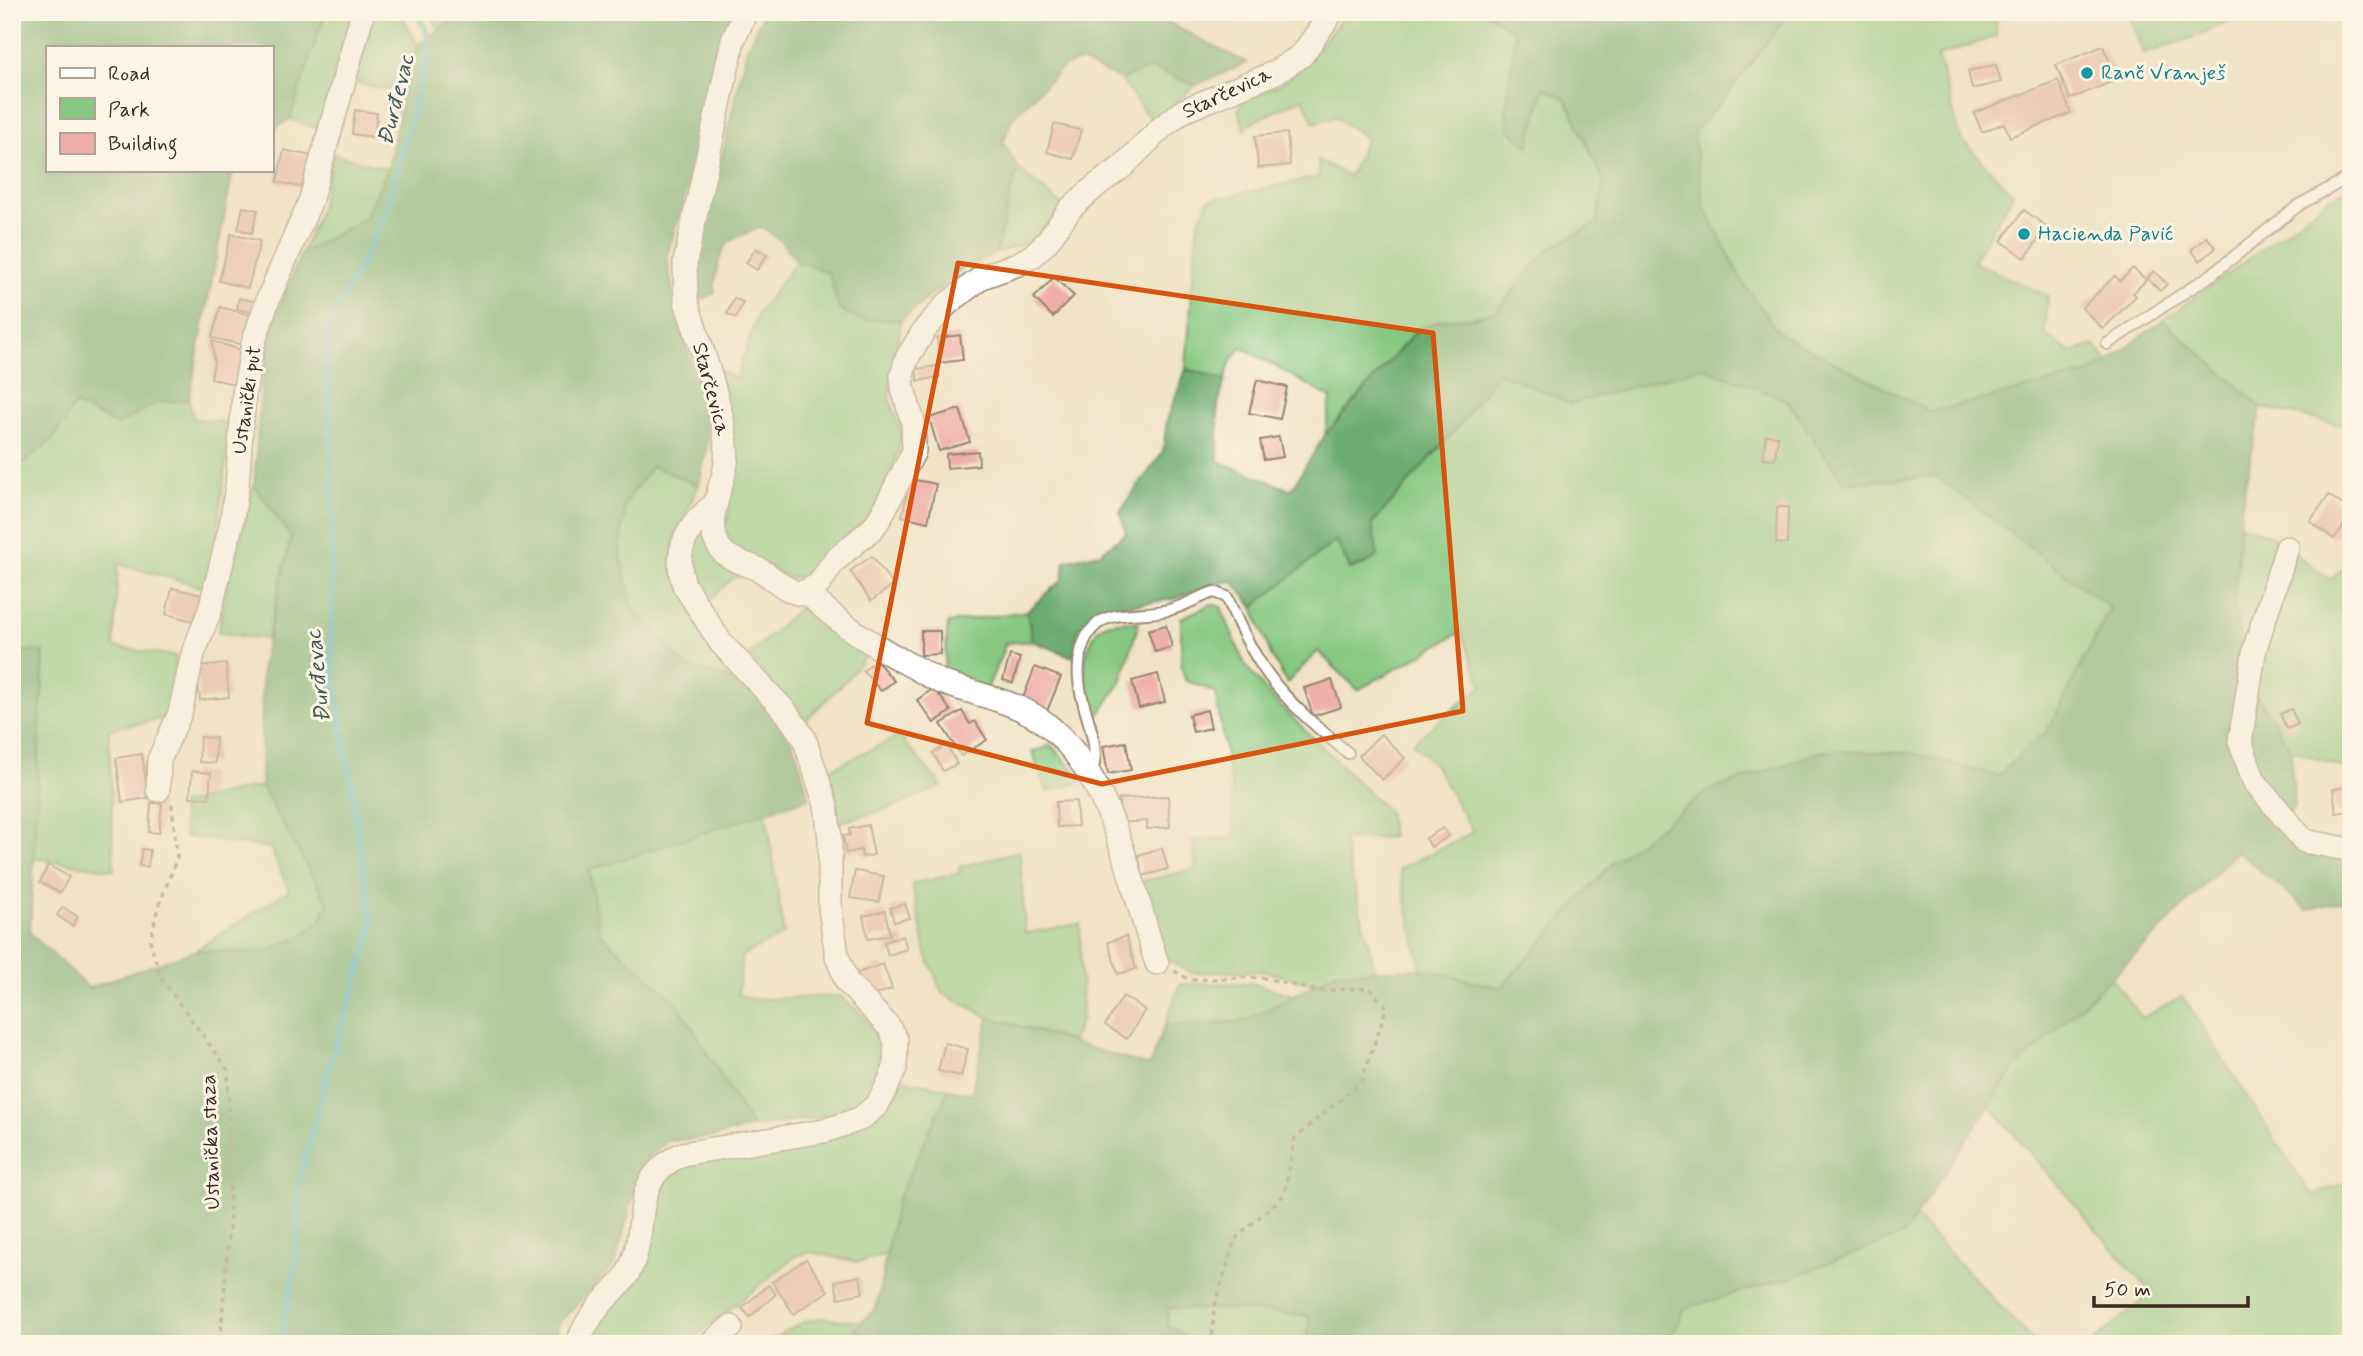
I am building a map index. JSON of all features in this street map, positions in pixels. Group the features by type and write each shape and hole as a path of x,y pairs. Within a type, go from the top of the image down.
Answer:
{"street":[{"name":"Ustanički put","path":"164,794 159,760 180,713 193,654 210,610 231,525 237,486 244,394 253,344 268,299 310,202 363,12"},
{"name":"Starčevica","path":"746,12 733,40 685,262 686,302 717,402 726,450 727,460 716,503 713,530 715,538 730,557 760,570 787,590 797,593 807,592 819,584 834,561 873,528 880,518 914,451 914,422 903,389 902,375 907,358 925,329 947,304 982,277 1032,256 1046,243 1071,208 1122,167 1161,128 1183,111 1276,72 1302,55 1332,12"},
{"path":"578,1344 588,1320 627,1276 636,1250 649,1184 662,1165 682,1154 824,1132 860,1119 877,1105 895,1068 896,1040 890,1027 847,982 836,956 830,908 831,839 804,738 786,712 721,643 680,575 679,562 683,541 699,516 716,503"},
{"path":"2287,548 2255,648 2240,741 2254,781 2304,841 2351,850"},
{"path":"807,592 828,613 871,643 942,682 1038,717 1067,744 1087,772 1112,821 1157,963"},
{"path":"710,1344 731,1327"}],"lane":[{"path":"2107,344 2211,275 2299,205 2351,176"},
{"path":"1087,772 1093,769 1095,756 1079,679 1081,652 1089,631 1096,624 1114,617 1166,611 1214,592 1227,597 1254,657 1285,698 1348,752"}],"path":[{"name":"Ustanička staza","path":"164,794 177,858 158,907 150,941 161,978 228,1070 230,1218 220,1344"},
{"path":"1157,963 1191,980 1261,976 1317,991 1370,988 1387,1007 1361,1083 1295,1138 1284,1195 1234,1239 1214,1308 1212,1339 1215,1344"}],"highlighted area":[{"path":"958,263 1433,333 1463,711 1102,784 867,723"}],"green space":[{"path":"12,12 325,12 290,119 273,130 273,46 46,46 46,172 233,172 189,400 157,402 117,425 75,404 53,439 17,468 12,492"},
{"path":"325,12 354,12 323,131 290,119"},
{"path":"371,12 400,12 418,45 403,92 350,82"},
{"path":"429,12 463,12 439,30"},
{"path":"463,12 737,12 667,256 679,326 702,393 708,441 699,485 652,466 625,504 620,554 634,611 687,667 728,678 761,699 781,724 796,751 809,798 589,870 599,933 678,1004 752,1127 713,1137 668,1141 642,1162 615,1264 557,1325 555,1344 12,1344 12,651 44,651 30,933 88,988 196,950 263,953 304,935 320,921 328,903 261,786 262,664 291,537 254,485 262,375 276,314 301,254 365,218 388,169 403,92 418,45"},
{"path":"764,12 1137,12 1169,23 1247,63 1196,85 1150,68 1121,80 1080,61 1064,66 1013,117 1003,142 1019,169 996,253 962,270 901,320 861,320 839,309 829,273 797,261 780,240 761,227 726,245 718,265 715,293 695,302 694,274 747,48"},
{"path":"1344,12 1485,12 1515,32 1506,115 1511,131 1528,146 1545,87 1566,99 1604,181 1597,223 1548,250 1496,311 1472,318 1441,320 1417,330 1325,435 1331,398 1241,347 1230,363 1225,380 1186,369 1197,227 1208,200 1319,177 1318,160 1350,176 1366,138 1336,117 1314,123 1303,98 1248,124 1245,130 1238,110 1244,99 1278,85 1298,71 1337,25"},
{"path":"1485,12 1790,12 1723,100 1693,132 1704,206 1743,283 1780,334 1931,412 2090,373 2163,320 2261,407 2241,507 2234,607 2247,679 2291,750 2294,807 2278,828 2298,847 2351,859 2351,899 2307,910 2237,851 2150,941 2014,1069 1903,1235 1792,1277 1685,1308 1668,1344 1307,1344 1309,1316 1245,1310 1168,1308 1167,1324 1195,1344 841,1344 876,1308 896,1203 949,1089 971,1094 989,1017 1149,1066 1164,1027 1246,1021 1336,972 1421,969 1501,988 1613,862 1708,791 1823,751 1913,753 1998,776 2050,727 2110,608 1936,476 1844,482 1787,400 1703,367 1571,404 1499,372 1456,429 1372,524 1378,556 1363,565 1350,569 1336,540 1253,607 1233,581 1213,584 1175,599 1113,607 1097,612 1079,629 1073,657 1032,641 1027,611 1063,579 1065,561 1100,553 1126,533 1120,511 1163,452 1167,420 1186,369 1225,380 1218,404 1218,461 1291,490 1325,435 1417,330 1441,320 1472,318 1496,311 1548,250 1597,223 1604,181 1566,99 1544,88 1528,147 1511,132 1506,115 1515,32"},
{"path":"1790,12 1995,12 1997,36 1938,56 1961,139 2013,194 1973,262 2048,296 2045,334 2070,352 2095,345 2108,362 2090,373 1932,413 1780,334 1743,283 1703,206 1693,132 1723,100"},
{"path":"2127,12 2248,12 2192,38 2144,54"},
{"path":"1150,68 1196,85 1153,123 1121,80"},
{"path":"333,154 388,169 365,218 301,254 320,209"},
{"path":"1019,169 1063,206 1038,239 996,253 1011,191"},
{"path":"2351,188 2351,431 2344,426 2261,407 2163,320 2329,198"},
{"path":"797,261 829,273 861,320 901,320 889,399 902,430 899,449 885,489 870,516 822,559 806,578 787,577 732,548 724,529 728,518 734,456 714,367 736,379 758,313"},
{"path":"1703,367 1787,400 1844,482 1936,476 2110,607 2050,728 1998,776 1913,753 1613,862 1501,988 1421,969 1399,869 1473,832 1434,764 1412,743 1482,686 1461,632 1358,690 1318,651 1287,683 1271,655 1253,607 1336,540 1372,524 1456,429 1499,371 1571,404"},
{"path":"189,400 194,419 231,423 210,589 118,564 114,647 176,656 171,707 163,719 109,729 114,870 33,858 44,652 12,651 12,492 17,468 53,439 75,404 117,425 157,402"},
{"path":"652,466 699,485 675,537 672,560 761,699 728,678 687,667 634,611 620,554 625,504"},
{"path":"254,485 291,537 267,639 218,633 225,593"},
{"path":"2240,524 2271,536 2331,580 2351,560 2351,770 2291,750 2247,679 2234,604"},
{"path":"700,530 750,576 733,578 706,603 695,584 690,568 692,552"},
{"path":"1212,604 1221,607 1245,665 1272,698 1388,811 1392,837 1343,840 1375,970 1337,972 1314,984 1264,971 1192,973 1161,957 1139,882 1196,869 1193,840 1235,837 1231,784 1215,692 1185,680 1181,664 1181,618"},
{"path":"799,608 871,649 846,680 803,723 749,655"},
{"path":"1027,611 1032,641 1006,643 987,689 944,675 948,623"},
{"path":"1139,622 1121,682 1096,719 1085,680 1088,650 1097,631 1105,625"},
{"path":"899,736 942,786 896,806 835,824 822,773"},
{"path":"1051,745 1084,781 1047,792 1032,752"},
{"path":"261,786 328,903 320,921 304,935 263,953 196,950 289,890 270,848 184,836 181,804"},
{"path":"766,812 784,934 742,956 738,995 754,999 840,996 875,1029 883,1049 883,1060 882,1071 873,1090 857,1105 821,1117 752,1127 678,1004 599,933 589,870"},
{"path":"1020,851 1025,933 1080,924 1082,1018 1072,1041 989,1017 942,993 926,953 912,884 960,873 959,867"},
{"path":"2111,977 2142,1018 2182,996 2311,1195 2351,1181 2351,1344 2091,1344 2151,1293 1989,1105 2014,1069"},
{"path":"1253,983 1295,996 1246,1021 1164,1027 1180,984"},
{"path":"902,1079 949,1089 896,1203 887,1254 858,1262 810,1252 796,1256 687,1344 589,1344 592,1331 639,1274 661,1183 687,1158 777,1152 839,1137"},
{"path":"1915,1217 2036,1344 1668,1344 1685,1308 1792,1277 1902,1235"},
{"path":"1167,1308 1245,1310 1310,1316 1307,1344 1195,1344 1167,1324"},
{"path":"821,1318 863,1322 841,1344 764,1344 803,1322"}],"building":[{"name":"Ranč Vranješ","path":"2103,46 2117,80 2070,99 2056,65"},
{"path":"1996,65 2001,82 1972,89 1968,71"},
{"path":"2058,80 2071,113 2010,137 2004,123 1982,132 1974,113"},
{"path":"355,110 377,113 374,137 352,134"},
{"path":"1054,124 1081,130 1073,159 1047,152"},
{"path":"1287,133 1290,165 1258,168 1255,136"},
{"path":"284,150 312,156 305,188 277,182"},
{"path":"243,207 258,210 252,233 238,229"},
{"name":"Hacienda Pavić","path":"2024,210 2047,227 2025,258 2001,241"},
{"path":"231,234 260,241 248,288 219,281"},
{"path":"2207,237 2216,248 2200,261 2191,250"},
{"path":"756,248 767,255 757,270 746,263"},
{"path":"2133,268 2146,280 2133,293 2136,296 2103,329 2082,308 2115,276 2120,281"},
{"path":"2154,271 2167,284 2160,291 2147,278"},
{"path":"1054,277 1074,296 1053,317 1034,298"},
{"path":"239,298 258,302 256,313 237,309"},
{"path":"734,298 743,302 736,318 727,314"},
{"path":"220,307 251,315 244,345 212,338"},
{"path":"960,335 963,360 940,363 937,338"},
{"path":"212,341 245,351 236,385 211,378 214,362"},
{"path":"937,366 939,377 918,381 916,369"},
{"path":"1257,380 1287,387 1280,419 1249,413"},
{"path":"960,409 970,442 939,451 929,418"},
{"path":"1766,435 1778,436 1775,459 1763,458"},
{"path":"1279,437 1283,457 1264,460 1260,440"},
{"path":"978,451 979,465 947,468 946,454"},
{"path":"910,479 936,484 928,522 902,516"},
{"path":"2329,495 2351,511 2351,516 2334,539 2310,521"},
{"path":"1777,507 1788,507 1787,544 1776,543"},
{"path":"872,556 893,585 871,601 850,571"},
{"path":"172,588 204,595 197,622 166,614"},
{"path":"1166,625 1172,647 1155,652 1148,630"},
{"path":"921,631 940,631 940,654 921,655"},
{"path":"1010,655 1020,658 1013,683 1003,680"},
{"path":"876,660 894,681 881,691 863,671"},
{"path":"226,664 229,697 200,700 196,667"},
{"path":"1035,667 1061,677 1047,711 1022,701"},
{"path":"1158,674 1165,702 1139,708 1132,681"},
{"path":"1332,680 1341,707 1313,716 1304,688"},
{"path":"934,688 951,711 934,723 917,700"},
{"path":"2291,709 2298,724 2287,729 2280,714"},
{"path":"1207,710 1211,728 1193,732 1189,715"},
{"path":"962,711 970,724 975,721 987,740 961,756 941,724"},
{"path":"1381,734 1405,758 1382,780 1359,756"},
{"path":"200,737 216,738 215,763 199,762"},
{"path":"1126,742 1131,770 1108,774 1103,746"},
{"path":"947,745 957,764 943,771 933,753"},
{"path":"142,754 148,798 122,802 116,758"},
{"path":"192,771 211,773 209,798 190,797"},
{"path":"2349,787 2351,811 2336,813 2333,789"},
{"path":"1168,796 1170,827 1147,829 1147,821 1120,823 1119,799"},
{"path":"1076,801 1078,826 1057,827 1056,802"},
{"path":"151,803 162,804 159,833 149,832"},
{"path":"868,825 874,855 862,857 861,850 846,853 843,836 850,835 849,829"},
{"path":"1443,828 1449,836 1431,847 1426,838"},
{"path":"1162,848 1168,869 1143,876 1138,855"},
{"path":"142,849 150,850 148,867 139,866"},
{"path":"48,865 69,877 60,893 40,882"},
{"path":"855,871 884,876 879,902 850,898"},
{"path":"905,904 910,918 894,922 890,908"},
{"path":"63,907 78,917 72,926 57,915"},
{"path":"885,911 890,935 868,939 863,916"},
{"path":"903,936 907,949 888,955 884,942"},
{"path":"1126,936 1136,969 1118,974 1108,942"},
{"path":"883,964 892,989 866,998 857,973"},
{"path":"1123,996 1145,1010 1127,1039 1105,1025"},
{"path":"945,1043 968,1049 961,1076 938,1071"},
{"path":"806,1259 828,1291 794,1314 772,1282"},
{"path":"860,1276 863,1293 838,1298 835,1281"},
{"path":"768,1285 776,1294 750,1317 742,1308"}],"waterway":[{"name":"Đurđevac","path":"280,1344 297,1255 298,1187 327,1075 373,928 332,664 332,452 327,328 387,209 428,57 428,34 416,12"}],"place":[{"name":"Ranč Vranješ","path":"2087,73"},
{"name":"Hacienda Pavić","path":"2024,234"}]}
